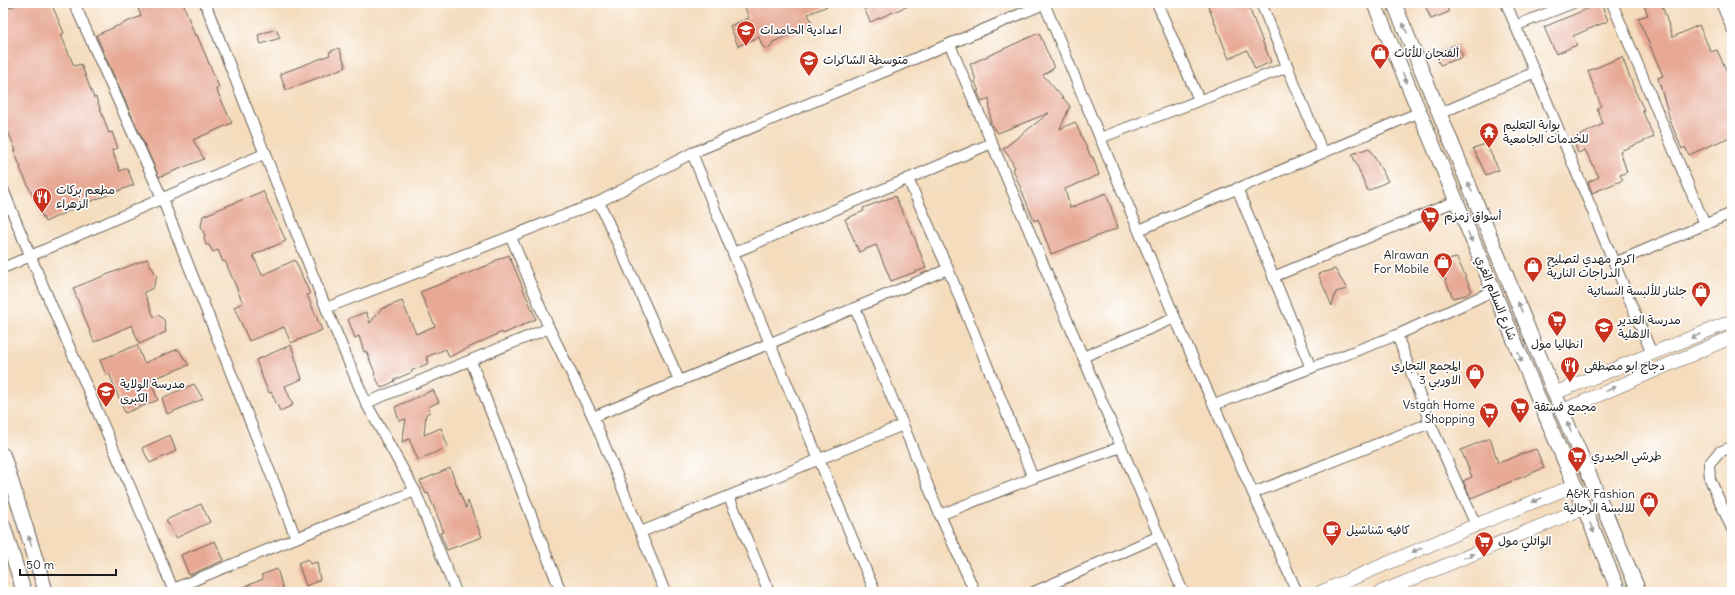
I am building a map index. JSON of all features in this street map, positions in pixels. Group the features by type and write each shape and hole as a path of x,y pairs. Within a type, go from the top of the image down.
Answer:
{"main road":[{"name":"شارع السلام الغري","path":"1374,3 1619,592"},
{"name":"شارع السلام الغري","path":"1394,3 1441,113 1562,411 1639,592"},
{"path":"1434,150 1452,143"},
{"path":"3,455 46,592"},
{"path":"3,525 24,592"}],"street":[{"path":"74,3 162,198 296,538"},
{"path":"205,3 266,153 326,308 366,403 415,491 455,592"},
{"path":"1157,3 1199,100"},
{"path":"1261,3 1323,153"},
{"path":"1506,3 1652,354"},
{"path":"1516,26 1573,3"},
{"path":"1612,3 1705,225"},
{"path":"1721,3 1732,29"},
{"path":"326,308 599,202 692,153 1044,4 1176,318 1297,592"},
{"path":"950,45 1183,592"},
{"path":"1100,138 1288,67"},
{"path":"1441,113 1535,72"},
{"path":"1139,230 1420,112"},
{"path":"732,253 992,143"},
{"path":"3,268 266,153"},
{"path":"692,153 732,253 875,592"},
{"path":"908,179 948,269 1033,478"},
{"path":"1237,188 1312,368"},
{"path":"3,189 30,257 121,464 173,590 296,538 415,491"},
{"path":"1273,277 1456,201"},
{"path":"599,202 680,382"},
{"path":"1614,263 1732,213"},
{"path":"511,237 549,328 593,417 665,592"},
{"path":"593,417 948,269"},
{"path":"1214,406 1397,335 1493,291"},
{"path":"855,308 940,515 975,592"},
{"path":"1083,357 1176,318"},
{"path":"1555,393 1732,321"},
{"path":"366,403 549,328"},
{"path":"1397,335 1430,423 1476,525"},
{"path":"1562,411 1732,337"},
{"path":"470,361 561,592"},
{"path":"1253,493 1430,423"},
{"path":"641,532 903,426"},
{"path":"940,515 1033,478 1121,447"},
{"path":"1732,447 1719,452 1710,464 1710,479 1732,529"},
{"path":"1321,592 1476,525 1574,486"},
{"path":"729,497 769,592"},
{"path":"1381,592 1584,508"},
{"path":"1034,592 1159,536"}],"building":[{"path":"21,3 51,3 64,33 61,35 74,66 81,64 94,98 96,97 109,133 112,132 118,148 112,150 120,171 127,168 134,185 86,203 45,222 20,168 14,151 16,151 7,129 3,131 3,10"},
{"path":"136,3 183,3 195,36 197,35 219,87 216,89 232,123 193,140 204,159 159,177 96,35 141,16"},
{"path":"743,3 835,3 808,14 813,25 773,42 771,47 766,49 762,46 759,37 738,46 730,26 749,18"},
{"path":"862,3 915,3 870,22"},
{"path":"1207,3 1247,3 1271,62 1255,69 1247,50 1229,59"},
{"path":"1424,3 1445,3 1449,12 1431,19"},
{"path":"1601,3 1608,21 1573,36 1577,45 1556,54 1544,27"},
{"path":"1650,3 1661,3 1673,37 1699,25 1711,52 1717,50 1729,76 1732,75 1732,136 1689,155 1685,147 1682,149 1671,123 1658,78 1663,76 1638,18 1648,15 1644,5"},
{"path":"276,29 280,38 261,44 258,35"},
{"path":"1039,33 1054,68 1043,75 1070,106 1060,129 1075,122 1091,157 1093,157 1099,175 1065,189 1070,208 1106,193 1118,228 1051,254 1038,219 1034,221 1013,169 1015,168 1003,149 1049,113 998,133 991,125 989,98 982,102 977,91 979,91 970,64"},
{"path":"1457,44 1463,57 1440,65 1435,53"},
{"path":"339,48 346,67 286,90 280,74 330,55 329,52"},
{"path":"1622,57 1654,137 1620,151 1627,172 1620,175 1623,180 1592,193 1588,182 1599,177 1585,150 1578,153 1573,139 1603,124 1597,108 1601,106 1588,71"},
{"path":"1486,144 1499,170 1486,175 1473,148"},
{"path":"1369,148 1388,181 1368,191 1352,154"},
{"path":"263,191 286,241 253,255 262,275 295,260 310,294 307,295 322,330 291,343 284,327 249,341 234,307 243,303 225,261 223,262 218,250 213,252 209,245 206,245 204,238 205,236 201,226 203,216"},
{"path":"895,196 914,236 926,268 891,281 876,245 859,252 845,219 864,211 863,208"},
{"path":"509,255 536,319 503,334 502,332 449,357 446,349 426,357 429,363 411,371 412,372 381,388 374,374 375,373 366,351 364,352 359,336 355,338 348,319 366,312 370,323 381,309 402,301 416,334 435,326 420,292 494,263 494,261"},
{"path":"1457,258 1472,291 1466,295 1453,298 1438,262"},
{"path":"147,259 157,277 153,288 144,292 154,317 159,315 164,320 166,332 139,344 132,325 94,342 73,288"},
{"path":"1335,269 1347,289 1336,292 1332,306 1318,274"},
{"path":"137,345 144,363 178,349 189,365 150,380 158,400 125,413 109,373 106,375 100,360"},
{"path":"291,345 302,379 285,386 293,405 280,411 271,392 269,393 256,360"},
{"path":"194,384 203,399 167,414 162,398"},
{"path":"433,390 439,402 428,407 430,412 426,414 424,435 441,428 448,447 418,460 409,439 402,442 406,419 399,421 395,407"},
{"path":"170,435 176,451 150,463 142,448"},
{"path":"1490,438 1498,463 1536,449 1544,468 1471,498 1463,481 1472,477 1461,450"},
{"path":"450,468 466,508 468,501 482,537 447,550 440,533 444,532 428,493 426,494 420,481"},
{"path":"201,504 210,522 176,538 166,520"},
{"path":"215,541 224,560 189,575 181,555"},
{"path":"308,559 310,564 317,562 320,580 306,586 298,563"},
{"path":"277,569 284,592 232,592 263,579 261,575"}],"place":[{"name":"اعدادية الحامدات","path":"746,47"},
{"name":"ألفنجان للأثاث","path":"1380,70"},
{"name":"متوسطة الشاكرات","path":"809,77"},
{"name":"بوابة التعليم للخدمات الجامعية","path":"1489,149"},
{"name":"مطعم بركات الزهراء","path":"42,214"},
{"name":"أسواق زمزم","path":"1430,233"},
{"name":"Alrawan For Mobile","path":"1443,279"},
{"name":"اكرم مهدي لتصليح الدراجات النارية","path":"1533,283"},
{"name":"جلنار للألبسة النسائية","path":"1701,308"},
{"name":"انطاليا مول","path":"1557,337"},
{"name":"مدرسة الغدير الاهلية","path":"1604,344"},
{"name":"دجاج ابو مصطفى","path":"1570,383"},
{"name":"المجمع التجاري الاوربي 3","path":"1475,390"},
{"name":"مدرسة الولاية الكبرى","path":"106,408"},
{"name":"مجمع فستقة","path":"1520,424"},
{"name":"Vstgah Home Shopping","path":"1489,429"},
{"name":"طرشي الحيدري","path":"1577,473"},
{"name":"A&K Fashion للالبسة الرجالية","path":"1649,518"},
{"name":"كافيه شناشيل","path":"1332,547"},
{"name":"الوائلي مول","path":"1484,558"}]}
